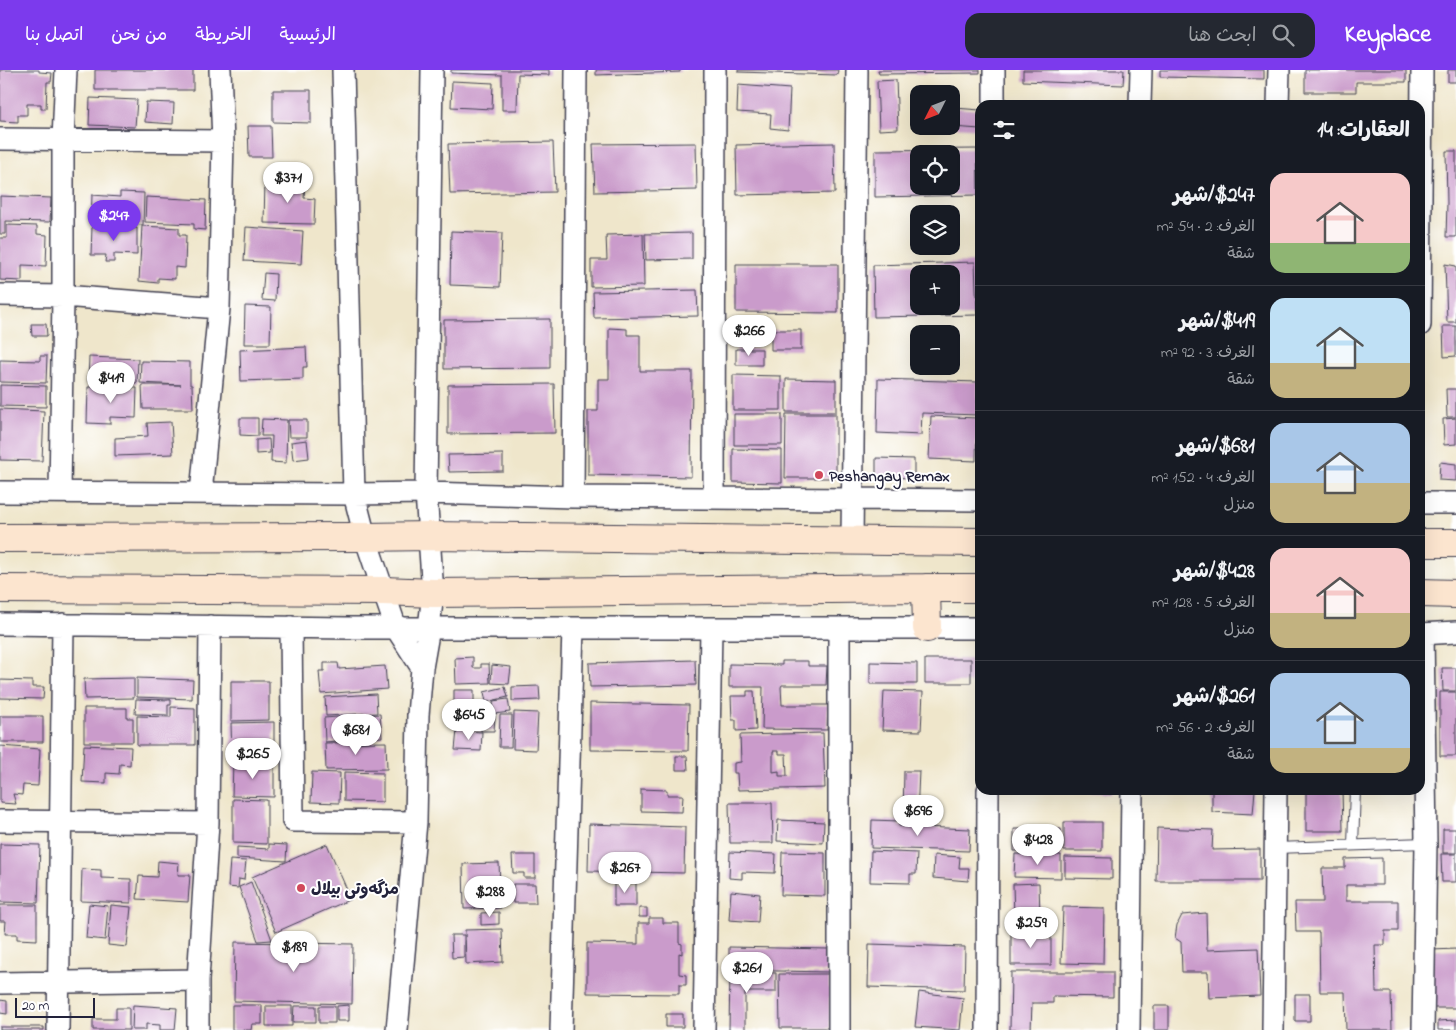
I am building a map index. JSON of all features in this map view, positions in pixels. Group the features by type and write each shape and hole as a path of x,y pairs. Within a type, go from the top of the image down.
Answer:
{"main road":[{"path":"0,538 365,538 429,536 975,542"},
{"path":"1425,543 1456,543"},
{"path":"926,588 927,628"},
{"path":"0,589 384,591 433,593 975,588"},
{"path":"1425,593 1456,594"}],"street":[{"path":"60,492 63,140 66,70"},
{"path":"201,493 219,308 223,141 220,70"},
{"path":"343,70 354,494 365,538 396,628 422,668"},
{"path":"397,1030 416,822 418,715 422,668 433,593 426,493 432,70"},
{"path":"573,497 576,70"},
{"path":"714,498 715,70"},
{"path":"852,541 857,70"},
{"path":"994,70 994,100"},
{"path":"1140,100 1141,70"},
{"path":"1278,100 1279,70"},
{"path":"1422,70 1422,100"},
{"path":"0,139 223,141"},
{"path":"0,295 63,296 219,308"},
{"path":"0,492 426,493 573,497 975,500"},
{"path":"1425,503 1456,503"},
{"path":"0,624 396,628 975,628"},
{"path":"58,1030 63,624"},
{"path":"198,1030 198,980 208,823 210,626"},
{"path":"291,627 294,821 416,822"},
{"path":"561,1030 573,628"},
{"path":"704,1030 711,628"},
{"path":"839,628 839,1030"},
{"path":"1425,634 1456,632"},
{"path":"1423,1030 1425,792"},
{"path":"987,1030 988,795"},
{"path":"1129,1030 1132,795"},
{"path":"1273,1030 1276,795"},
{"path":"0,821 208,823"},
{"path":"0,983 198,980"}],"lane":[{"path":"1353,845 1355,795"},
{"path":"1275,848 1426,844"}],"building":[{"path":"0,70 39,70 39,72 52,73 51,82 47,82 46,109 41,109 41,104 27,104 27,115 18,115 18,122 0,121"},
{"path":"95,70 193,70 193,90 95,90"},
{"path":"451,70 549,70 549,75 518,74 517,110 502,110 502,75 451,73"},
{"path":"596,70 680,70 680,72 596,75"},
{"path":"738,70 838,70 837,75 738,72"},
{"path":"878,70 980,70 980,73 879,74"},
{"path":"1023,70 1124,70 1123,85 1023,81"},
{"path":"1160,70 1264,70 1264,79 1160,77"},
{"path":"1305,70 1406,70 1406,82 1356,82 1356,92 1305,92"},
{"path":"1448,70 1456,70 1456,82 1448,82"},
{"path":"896,80 898,129 879,130 877,81"},
{"path":"452,81 493,83 492,109 451,107"},
{"path":"738,85 790,89 788,130 770,128 771,114 737,112"},
{"path":"273,90 311,90 311,123 273,122"},
{"path":"90,98 137,100 135,127 89,125"},
{"path":"146,102 174,103 173,124 145,122"},
{"path":"960,108 975,110 975,129 960,128"},
{"path":"248,126 271,126 272,157 249,157"},
{"path":"553,142 555,192 450,194 448,144"},
{"path":"696,143 697,190 595,192 593,144"},
{"path":"834,143 835,193 737,195 736,145"},
{"path":"960,149 975,149 975,195 875,197 875,150 910,150 910,195 960,195"},
{"path":"1446,151 1456,151 1456,237 1446,237"},
{"path":"265,181 305,183 304,198 315,199 314,224 264,223"},
{"path":"120,192 144,193 143,225 91,222 92,195 120,197"},
{"path":"0,196 51,198 50,222 5,221 5,234 0,234"},
{"path":"146,197 206,200 205,230 194,229 194,224 145,222"},
{"path":"7,225 37,226 37,234 47,235 46,266 22,265 22,281 0,280 0,238 7,238"},
{"path":"142,226 179,228 179,235 186,235 185,268 175,267 175,279 158,278 158,283 139,281"},
{"path":"92,227 137,228 137,255 114,254 114,262 105,262 106,255 91,255"},
{"path":"246,227 303,231 301,264 244,261"},
{"path":"451,231 502,233 500,287 450,285"},
{"path":"692,233 692,259 646,260 645,234"},
{"path":"643,234 644,286 591,287 591,260 607,260 606,235"},
{"path":"975,262 975,315 874,317 873,265"},
{"path":"736,264 838,264 838,313 736,312"},
{"path":"1445,264 1456,266 1456,322 1447,322"},
{"path":"264,273 276,274 275,301 262,300"},
{"path":"697,290 698,316 594,318 593,292"},
{"path":"245,306 271,307 270,344 244,344"},
{"path":"550,319 550,368 444,369 444,320"},
{"path":"31,324 46,324 47,336 32,336"},
{"path":"1443,326 1456,326 1456,356 1444,357"},
{"path":"609,328 627,329 627,335 640,335 640,371 692,371 691,477 588,475 588,411 598,411 598,379 609,379"},
{"path":"771,330 801,330 801,350 771,350"},
{"path":"306,347 307,367 303,367 303,379 241,381 240,350"},
{"path":"736,349 762,349 762,365 736,365"},
{"path":"40,356 47,356 46,383 0,382 0,360 40,361"},
{"path":"89,357 138,359 137,383 88,381"},
{"path":"141,361 190,362 193,409 143,409 142,385 181,385 140,383"},
{"path":"733,375 781,376 781,410 733,410"},
{"path":"786,379 836,380 836,412 786,412"},
{"path":"878,379 975,382 975,415 922,413 921,435 877,433"},
{"path":"554,384 555,433 448,434 448,385"},
{"path":"0,385 46,386 46,407 0,406"},
{"path":"88,387 137,388 136,418 110,417 110,424 87,423"},
{"path":"1446,389 1456,389 1456,417 1447,417"},
{"path":"0,409 44,411 42,461 0,460"},
{"path":"734,414 782,414 782,445 734,445"},
{"path":"786,414 836,414 836,478 785,478"},
{"path":"931,416 975,418 975,461 929,459"},
{"path":"240,418 258,418 258,436 240,435"},
{"path":"1456,418 1456,444 1444,445 1443,419"},
{"path":"262,419 287,420 286,463 271,462 272,436 261,436"},
{"path":"288,420 307,420 307,437 289,437"},
{"path":"171,422 173,454 115,456 115,438 148,436 147,423"},
{"path":"269,439 270,453 256,454 256,440"},
{"path":"307,440 309,458 293,460 291,442"},
{"path":"733,449 782,450 782,483 733,482"},
{"path":"503,454 503,471 449,472 448,455"},
{"path":"876,458 914,459 914,478 876,477"},
{"path":"1440,462 1456,464 1456,481 1439,480"},
{"path":"473,657 473,668 481,668 481,664 489,664 490,683 456,684 455,658"},
{"path":"925,659 971,659 971,683 925,683"},
{"path":"695,660 696,685 590,687 589,663"},
{"path":"782,661 808,661 808,666 827,666 826,685 782,685 781,687 782,705 828,705 827,730 762,729 763,687 729,687 729,664 782,665"},
{"path":"870,662 917,663 917,684 870,684"},
{"path":"324,663 338,663 339,669 385,666 387,689 321,694 319,671 324,671"},
{"path":"492,665 511,667 509,684 491,683"},
{"path":"1442,668 1456,668 1456,691 1443,691"},
{"path":"134,678 134,698 85,699 84,679"},
{"path":"137,678 193,680 192,699 137,697"},
{"path":"0,680 32,681 32,687 44,687 43,699 0,698"},
{"path":"231,681 269,681 269,720 231,721"},
{"path":"539,686 540,700 512,701 512,687"},
{"path":"505,687 508,697 486,702 484,692"},
{"path":"454,690 474,690 474,714 454,715"},
{"path":"747,691 754,691 756,730 736,731 736,720 732,720 731,696 747,696"},
{"path":"884,691 923,692 921,731 882,730"},
{"path":"1440,692 1456,692 1456,756 1440,756"},
{"path":"376,694 377,713 326,716 325,697"},
{"path":"136,699 171,700 171,705 168,705 168,715 135,714"},
{"path":"508,699 510,712 494,714 493,701"},
{"path":"590,703 689,705 688,751 590,750"},
{"path":"171,707 195,708 195,745 137,745 137,716 171,717"},
{"path":"84,708 127,708 127,718 133,718 133,742 84,742"},
{"path":"514,712 538,713 536,750 513,749"},
{"path":"380,714 382,737 325,742 324,718"},
{"path":"481,715 495,716 494,731 481,731"},
{"path":"500,715 512,715 511,747 499,747"},
{"path":"0,716 43,716 43,742 0,742"},
{"path":"456,716 472,716 472,730 456,730"},
{"path":"274,722 274,759 232,759 231,723"},
{"path":"457,730 482,732 481,751 455,750"},
{"path":"823,733 825,788 738,790 737,773 734,773 734,763 741,762 740,735","holes":["773,751 779,751 779,754 786,754 787,776 779,776 779,771 773,772"]},
{"path":"386,742 387,769 326,770 325,743"},
{"path":"84,745 131,747 130,765 120,764 119,774 106,773 106,783 82,782"},
{"path":"0,746 40,749 38,786 23,785 22,795 13,794 16,804 0,803"},
{"path":"676,756 687,756 688,770 676,770"},
{"path":"233,762 274,763 274,797 232,796"},
{"path":"904,771 919,771 917,816 903,816"},
{"path":"312,772 340,773 339,803 311,802"},
{"path":"344,772 383,773 383,802 344,801"},
{"path":"641,789 667,790 667,795 683,795 682,812 641,811"},
{"path":"1212,795 1255,795 1253,814 1212,812"},
{"path":"1306,795 1342,795 1343,831 1306,831"},
{"path":"233,799 267,800 267,844 233,843"},
{"path":"729,803 772,803 773,843 730,843"},
{"path":"778,820 824,822 823,843 777,841"},
{"path":"872,820 899,821 899,826 970,829 969,851 871,848"},
{"path":"1064,822 1102,822 1102,851 1064,851"},
{"path":"589,824 685,827 684,873 588,871"},
{"path":"1157,828 1213,830 1212,850 1260,849 1260,881 1156,881"},
{"path":"1014,829 1061,829 1061,851 1014,851"},
{"path":"1443,829 1456,829 1456,853 1443,853"},
{"path":"0,844 40,845 38,903 0,902"},
{"path":"269,844 287,845 286,861 237,858 237,847 269,849"},
{"name":"مزگەوتی بیلال","path":"327,844 351,899 276,932 252,877"},
{"path":"871,851 917,853 916,874 910,874 910,883 870,882"},
{"path":"730,852 776,854 775,873 742,872 742,879 729,878"},
{"path":"782,852 825,853 825,896 781,895"},
{"path":"1015,854 1061,855 1061,878 1014,877"},
{"path":"1441,854 1456,854 1456,882 1442,882"},
{"path":"512,855 535,855 535,878 524,878 524,873 513,873"},
{"path":"934,855 960,857 959,868 969,868 968,881 933,878"},
{"path":"1065,857 1112,858 1112,879 1065,878"},
{"path":"1382,858 1382,885 1346,885 1346,901 1398,901 1398,931 1385,931 1385,945 1375,945 1376,992 1391,992 1392,1030 1346,1030 1345,992 1320,992 1319,932 1296,932 1295,902 1323,902 1322,868 1345,868 1345,859"},
{"path":"230,860 246,861 244,880 239,879 238,888 228,887"},
{"path":"158,861 179,863 178,875 190,875 188,902 137,899 139,876 157,877"},
{"path":"499,863 501,908 464,909 463,864"},
{"path":"82,869 101,870 101,878 131,879 131,903 81,901"},
{"path":"251,882 272,940 258,941 239,887"},
{"path":"614,883 636,883 636,906 614,906"},
{"path":"1039,883 1040,916 1014,917 1013,884"},
{"path":"513,884 535,884 536,903 513,903"},
{"path":"731,891 760,894 758,922 729,920"},
{"path":"89,904 108,906 105,940 86,938"},
{"path":"0,905 37,905 37,940 17,939 17,934 5,934 6,921 0,921"},
{"path":"111,905 131,907 127,947 108,945"},
{"path":"1063,907 1104,908 1103,964 1061,963"},
{"path":"639,908 647,908 647,917 639,917"},
{"path":"499,912 499,924 481,925 481,913"},
{"path":"1206,913 1207,950 1258,948 1260,996 1209,998 1208,972 1182,972 1181,942 1175,938 1177,925 1182,915"},
{"path":"649,918 663,918 663,923 679,923 679,943 682,944 682,954 679,953 679,974 686,975 686,985 679,985 679,994 587,993 587,943 638,944 638,923 649,923"},
{"path":"502,929 503,962 466,964 465,930"},
{"path":"1011,933 1051,934 1051,965 1011,965"},
{"path":"451,935 464,935 464,957 452,958"},
{"path":"235,942 353,944 352,1004 234,1001"},
{"path":"869,944 965,947 964,990 868,987"},
{"path":"729,947 829,949 829,972 729,970"},
{"path":"1456,949 1456,1008 1433,1008 1432,950"},
{"path":"730,972 776,973 776,992 745,992 745,1030 729,1030"},
{"path":"1011,972 1113,972 1113,997 1053,996 1053,1003 1032,1003 1031,1030 1010,1030"},
{"path":"779,974 829,974 830,1028 780,1028"},
{"path":"919,992 963,998 960,1030 915,1027"},
{"path":"1295,994 1310,994 1310,1021 1295,1021"},
{"path":"0,1000 7,1001 7,1014 0,1013"},
{"path":"133,1005 177,1008 175,1030 160,1030 160,1025 146,1024 146,1030 132,1030"},
{"path":"232,1005 262,1005 262,1024 252,1024 251,1030 232,1030"},
{"path":"349,1005 349,1021 337,1021 337,1006"},
{"path":"266,1006 292,1006 292,1026 266,1026"},
{"path":"294,1006 316,1006 316,1022 293,1022"},
{"path":"319,1006 335,1006 335,1023 319,1023"},
{"path":"1154,1006 1169,1006 1169,1030 1154,1030"},
{"path":"116,1008 129,1008 129,1030 93,1030 93,1019 116,1019"},
{"path":"666,1014 683,1014 683,1027 666,1027"},
{"path":"1456,1020 1456,1030 1438,1030 1438,1021"},
{"path":"0,1027 44,1027 44,1030 0,1030"}],"place":[{"name":"Peshangay Remax","path":"819,475"},
{"name":"مزگەوتی بیلال","path":"301,888"}]}
